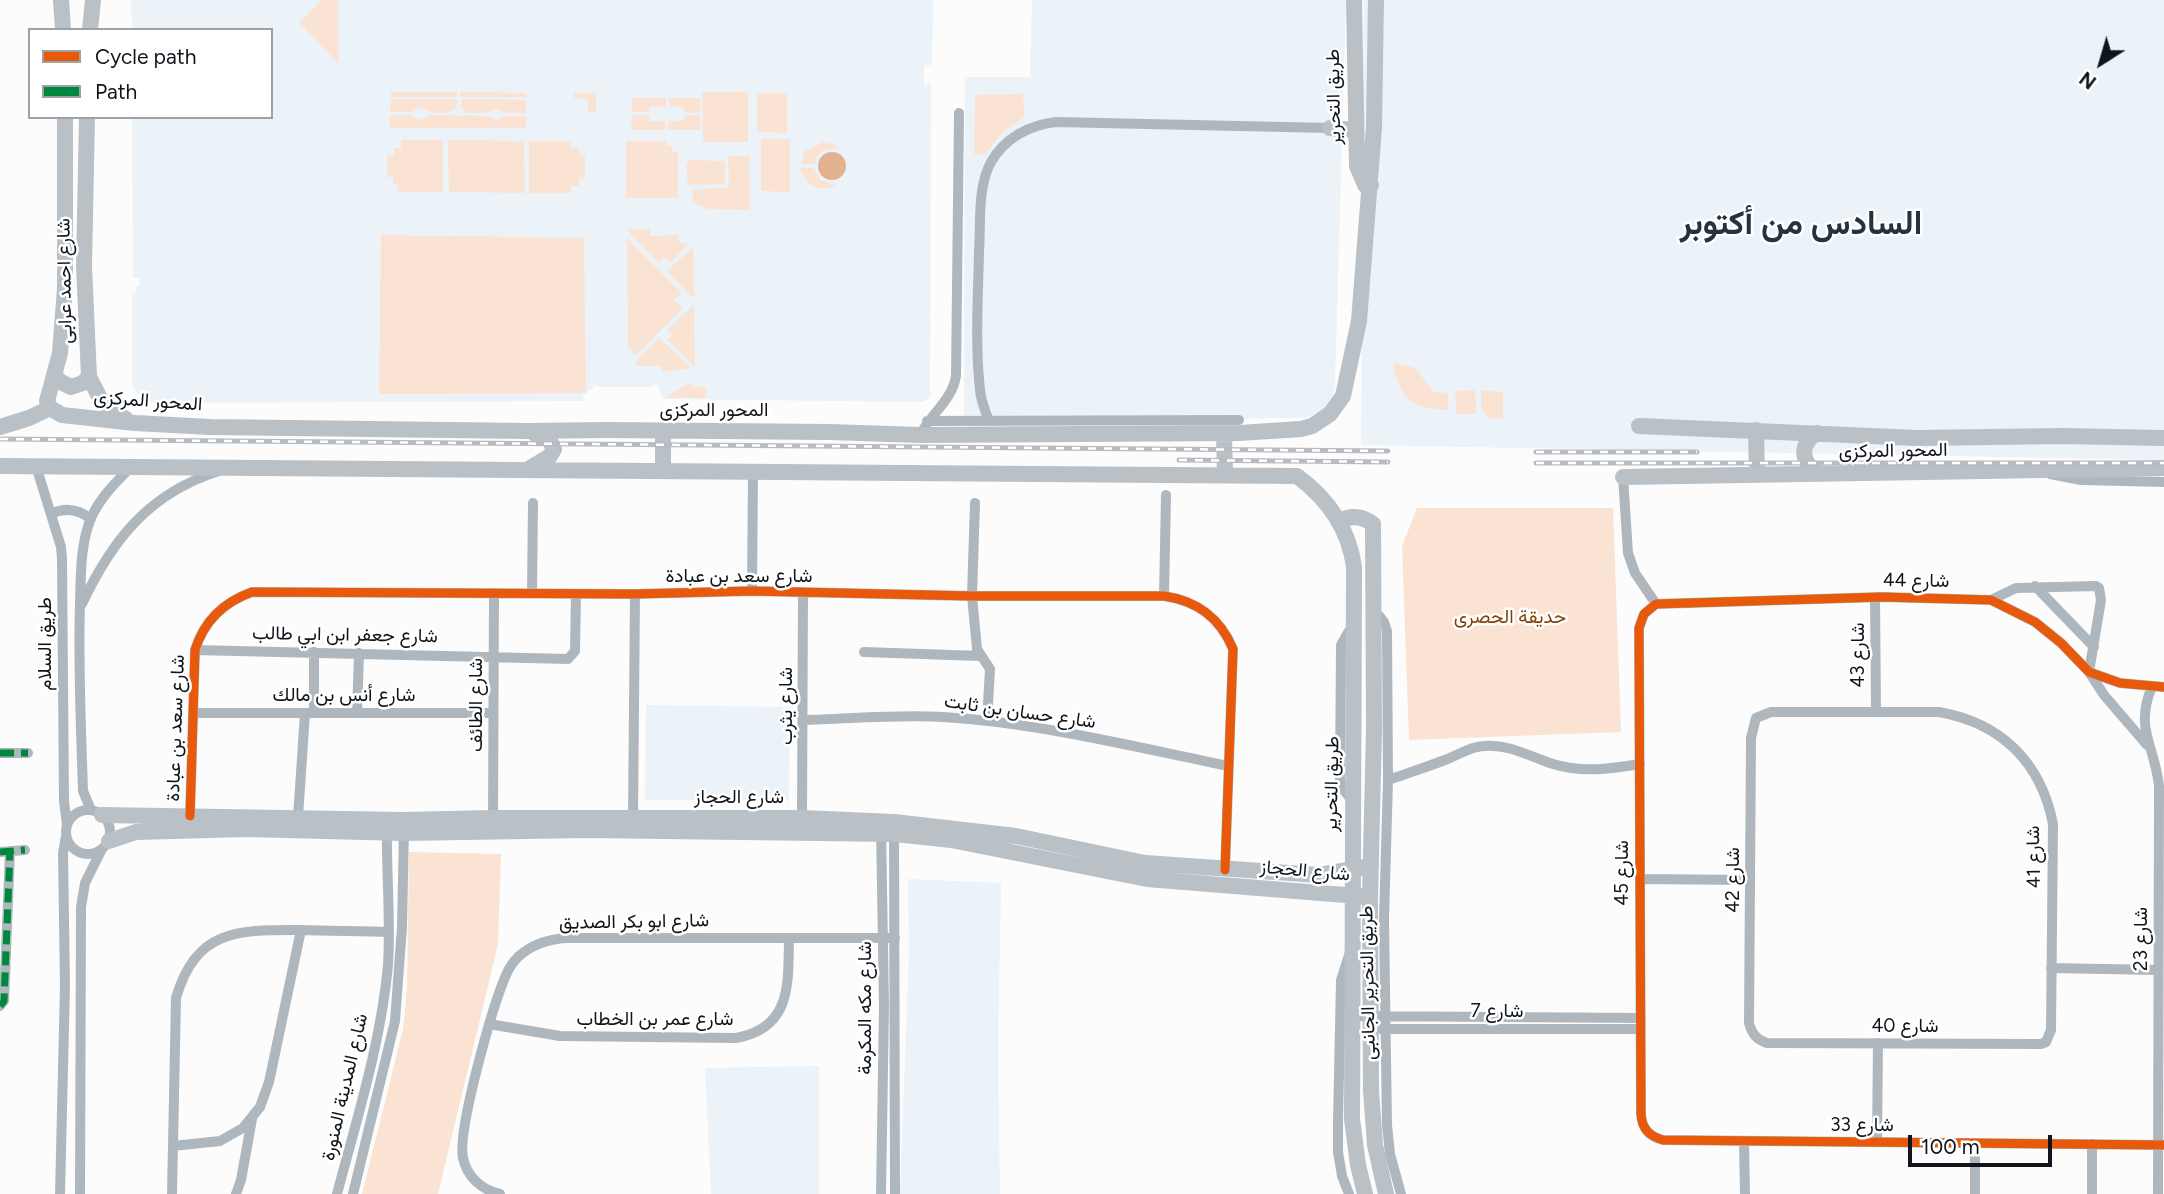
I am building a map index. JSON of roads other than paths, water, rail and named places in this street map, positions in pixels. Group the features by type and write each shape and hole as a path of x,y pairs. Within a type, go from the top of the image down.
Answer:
{"main road":[{"path":"61,0 63,28"},
{"path":"90,28 93,0"},
{"name":"طريق التحرير","path":"1354,0 1358,173 1363,183 1371,185"},
{"name":"طريق التحرير","path":"1359,321 1371,185 1376,0"},
{"name":"شارع احمد عرابى","path":"50,408 47,401 62,337 66,269 65,119"},
{"name":"شارع احمد عرابى","path":"87,119 84,266 89,377 111,410 135,423"},
{"path":"1330,128 1355,130"},
{"name":"المحور المركزى","path":"50,408 62,415 135,423 210,426 527,431 924,428 1224,433 1301,429 1312,426 1330,414 1343,396 1359,321"},
{"path":"55,374 59,381 71,387 83,383 89,377"},
{"path":"0,428 50,408"},
{"name":"المحور المركزى","path":"1639,426 1917,438 2164,438"},
{"path":"1756,430 1757,474"},
{"path":"527,431 549,439 554,446 550,456 528,469"},
{"path":"663,431 663,470"},
{"path":"0,466 1226,475 1224,433"},
{"path":"1818,433 1807,440 1803,453 1808,466 1819,473"},
{"name":"المحور المركزى","path":"1623,477 2164,468"},
{"name":"طريق التحرير","path":"1226,475 1297,476 1317,492 1339,522 1348,539 1352,558 1355,626 1352,1119 1358,1166 1365,1194"},
{"path":"1339,522 1353,517 1373,524 1371,607 1374,731 1370,897 1378,1022 1371,1117 1386,1194"},
{"name":"شارع الحجاز","path":"96,812 298,817 404,827 587,830 888,828 1147,879 1370,897"},
{"name":"شارع الحجاز","path":"404,827 493,818 802,818 888,828 1016,836 1144,863 1226,870 1319,875 1371,866"},
{"name":"شارع الحجاز","path":"105,846 125,835 146,832 386,826"}],"street":[{"path":"924,428 951,395 956,376 959,113"},
{"path":"989,421 981,399 979,383 978,304 982,192 991,163 1010,140 1027,129 1056,122 1330,128"},
{"path":"924,428 989,421 1239,420"},
{"name":"طريق السلام","path":"36,467 61,547 63,567 66,830 63,853 75,877 81,907 80,1194"},
{"path":"80,610 99,568 141,516 176,489 232,467"},
{"name":"طريق السلام","path":"96,812 83,790 80,610 83,547 90,519 104,495 130,468"},
{"path":"2041,470 2070,479 2164,482"},
{"path":"752,591 753,471"},
{"path":"1623,477 1628,553 1641,584 1656,604"},
{"path":"1164,596 1166,495"},
{"path":"532,593 533,503"},
{"path":"975,503 972,596 976,642 990,669 987,721"},
{"path":"51,514 72,510 90,519"},
{"path":"2035,586 2094,647"},
{"path":"1991,600 2016,588 2099,588 2101,593 2089,672 2104,695 2153,752"},
{"name":"شارع سعد بن عبادة","path":"190,816 195,650 204,628 212,618 232,601 252,592 635,594 752,591 972,596 1164,596 1190,602 1212,616 1228,637 1233,649 1226,870"},
{"name":"شارع الطائف","path":"493,818 494,593"},
{"name":"شارع يثرب","path":"802,818 803,593"},
{"name":"شارع جعفر ابن ابي طالب","path":"195,650 571,658 575,651 576,594"},
{"path":"633,818 635,594"},
{"name":"شارع 44","path":"1656,604 1875,597 1991,600 2035,622 2061,643 2089,672 2120,683 2158,687"},
{"name":"شارع 43","path":"1875,597 1876,712"},
{"name":"شارع 45","path":"1647,1132 1641,1120 1639,628 1644,614 1656,604"},
{"name":"طريق التحرير الجانبى","path":"1371,607 1384,622 1387,631 1388,780 1378,1022 1390,1154 1401,1194"},
{"path":"298,817 314,652"},
{"path":"864,652 981,656"},
{"path":"357,713 359,653"},
{"name":"شارع 23","path":"2158,687 2144,713 2147,740 2153,752 2159,786 2161,1145 2158,1194"},
{"name":"شارع 41","path":"1756,718 1771,712 1939,712 1961,716 1981,724 1999,735 2030,766 2049,803 2053,824 2050,1036"},
{"name":"شارع أنس بن مالك","path":"194,713 493,713"},
{"name":"شارع حسان بن ثابت","path":"803,720 940,717 987,721 1037,728 1230,766"},
{"name":"شارع 42","path":"1756,718 1751,738 1749,1023 1758,1040"},
{"path":"1388,780 1450,758 1466,749 1484,746 1503,747 1556,765 1581,770 1640,764"},
{"path":"0,753 28,753"},
{"path":"79,812 96,812 109,824 105,846 83,854 72,848 66,830 79,812"},
{"name":"شارع المدينة المنورة","path":"337,1194 374,1054 388,965 386,826"},
{"name":"شارع المدينة المنورة","path":"353,1194 395,1021 402,927 404,827"},
{"name":"شارع مكه المكرمة","path":"888,828 895,938 895,1194"},
{"name":"شارع مكه المكرمة","path":"881,1194 883,938 888,828"},
{"name":"طريق السلام","path":"60,1194 65,985 75,877 105,846"},
{"path":"0,1006 4,998 5,851 25,850"},
{"path":"1640,879 1750,880"},
{"path":"172,1194 176,998 185,973 202,952 224,937 249,930 389,932"},
{"path":"173,1146 220,1141 243,1128 260,1107 269,1082 301,930"},
{"name":"شارع ابو بكر الصديق","path":"500,1194 474,1180 463,1160 462,1149 489,1024 507,972 527,950 546,941 568,938 895,938"},
{"name":"شارع عمر بن الخطاب","path":"489,1024 560,1036 736,1038 750,1035 771,1022 784,1002 788,985 789,939"},
{"name":"طريق التحرير الجانبى","path":"1349,1194 1338,1152 1340,979 1353,947"},
{"path":"2051,968 2158,970"},
{"name":"شارع 7","path":"1353,1023 1641,1023"},
{"name":"شارع 40","path":"1758,1040 1767,1043 2041,1044 2050,1036"},
{"path":"1877,1142 1878,1043"},
{"path":"236,1194 252,1118"},
{"name":"شارع 33","path":"1647,1132 1654,1138 1663,1140 2161,1145"},
{"path":"1744,1141 1745,1194"},
{"path":"1975,1143 1975,1194"},
{"path":"2092,1144 2092,1194"}],"railway":[{"path":"0,439 1388,451"},
{"path":"1536,452 1697,452"},
{"path":"1179,460 1388,462"},
{"path":"1536,463 2164,463"}],"district":[{"name":"السادس من أكتوبر","path":"1801,224"}],"park label":[{"name":"حديقة الحصرى","path":"1510,617"}]}
